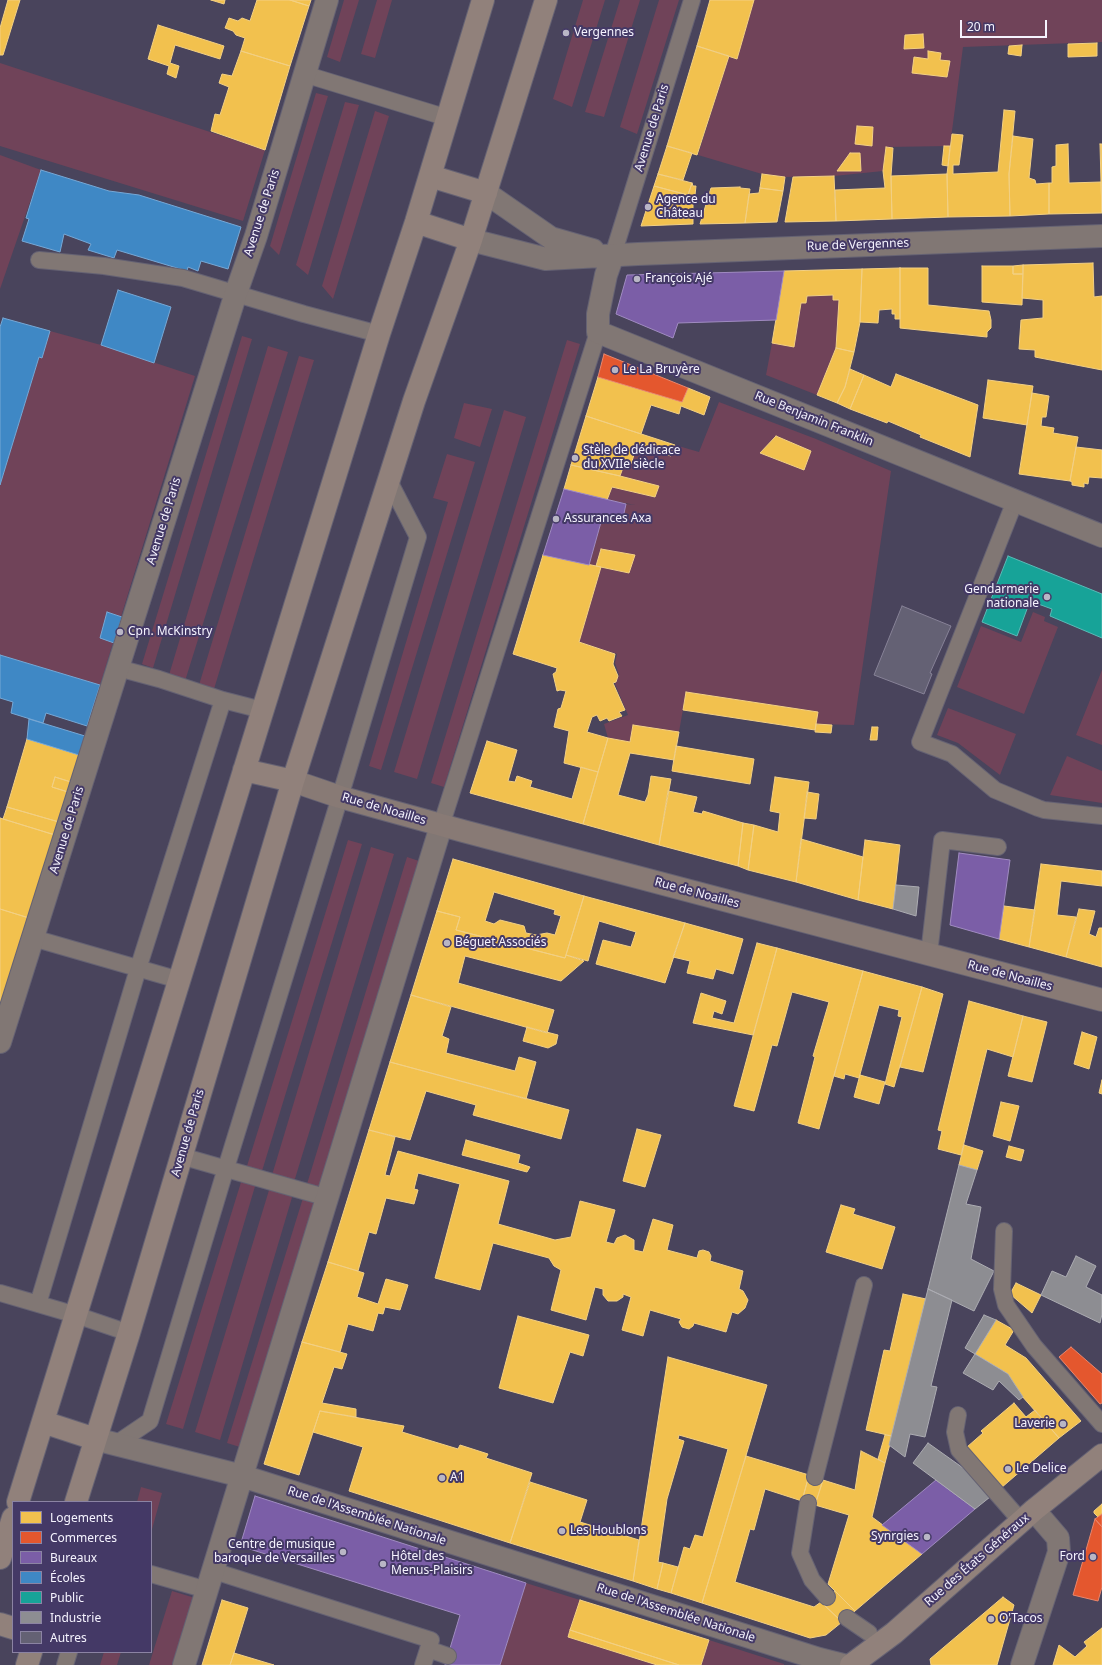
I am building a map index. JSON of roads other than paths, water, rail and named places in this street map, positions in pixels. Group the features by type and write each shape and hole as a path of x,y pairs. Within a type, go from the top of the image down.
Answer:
{"main road":[{"path":"18,1501 262,710 379,334 416,222 483,0"},
{"name":"Avenue de Paris","path":"76,1501 293,781 414,401 471,240 546,0"},
{"path":"430,176 486,193"},
{"path":"416,222 471,240"},
{"path":"244,770 293,781"},
{"path":"43,1422 95,1439"},
{"name":"Rue des États Généraux","path":"851,1665 894,1632 1102,1454"},
{"path":"0,1558 7,1526"},
{"path":"0,1624 12,1628"},
{"path":"27,1665 30,1653"}],"street":[{"name":"Avenue de Paris","path":"0,1042 236,294 256,236 326,0"},
{"name":"Rue de Vergennes","path":"486,193 551,238 613,255"},
{"name":"Rue de Vergennes","path":"471,240 546,259 613,255 1102,236"},
{"path":"598,332 598,314 606,275 613,255"},
{"name":"Rue Benjamin Franklin","path":"598,332 1102,536"},
{"name":"Rue de Noailles","path":"293,781 340,797 441,826 1102,1000"},
{"path":"184,1665 441,826"},
{"name":"Rue de l'Assemblée Nationale","path":"95,1439 242,1476 819,1659 843,1665"},
{"path":"1022,1665 1059,1552 1058,1538 1028,1516"}],"lane":[{"name":"Avenue de Paris","path":"613,255 692,0"},
{"path":"304,74 448,118"},
{"path":"40,260 104,266 183,278 379,334"},
{"path":"441,826 598,332"},
{"path":"116,1444 150,1421 418,537 389,481"},
{"path":"1015,500 920,742 952,754 996,790 1038,808 1044,810 1102,816"},
{"path":"118,668 159,679 223,700 262,710"},
{"path":"38,1304 138,969 223,700"},
{"path":"929,954 942,840 998,847"},
{"path":"33,938 179,980"},
{"path":"181,1156 328,1198"},
{"path":"1004,1231 1002,1289 1006,1305 1034,1346 1102,1424"},
{"path":"815,1477 864,1285"},
{"path":"0,1293 76,1315 128,1333"},
{"path":"958,1414 955,1432 958,1450 1028,1516"},
{"path":"808,1503 800,1553 812,1580 827,1597"},
{"path":"152,1574 210,1580 431,1640 423,1665"},
{"path":"847,1618 869,1633"},
{"path":"428,1649 448,1656"},
{"path":"65,1665 69,1653"}],"place":[{"name":"Vergennes","path":"566,33"},
{"name":"Agence du Château","path":"648,207"},
{"name":"François Ajé","path":"637,279"},
{"name":"Le La Bruyère","path":"615,370"},
{"name":"Stèle de dédicace du XVIIe siècle","path":"575,458"},
{"name":"Assurances Axa","path":"556,519"},
{"name":"Gendarmerie nationale","path":"1047,597"},
{"name":"Cpn. McKinstry","path":"120,632"},
{"name":"Béguet Associés","path":"447,943"},
{"name":"Laverie","path":"1063,1424"},
{"name":"Le Delice","path":"1008,1469"},
{"name":"A1","path":"442,1478"},
{"name":"Les Houblons","path":"562,1531"},
{"name":"Synrgies","path":"927,1537"},
{"name":"Centre de musique baroque de Versailles","path":"343,1552"},
{"name":"Ford","path":"1093,1557"},
{"name":"Hôtel des Menus-Plaisirs","path":"383,1564"},
{"name":"O'Tacos","path":"991,1619"}]}
